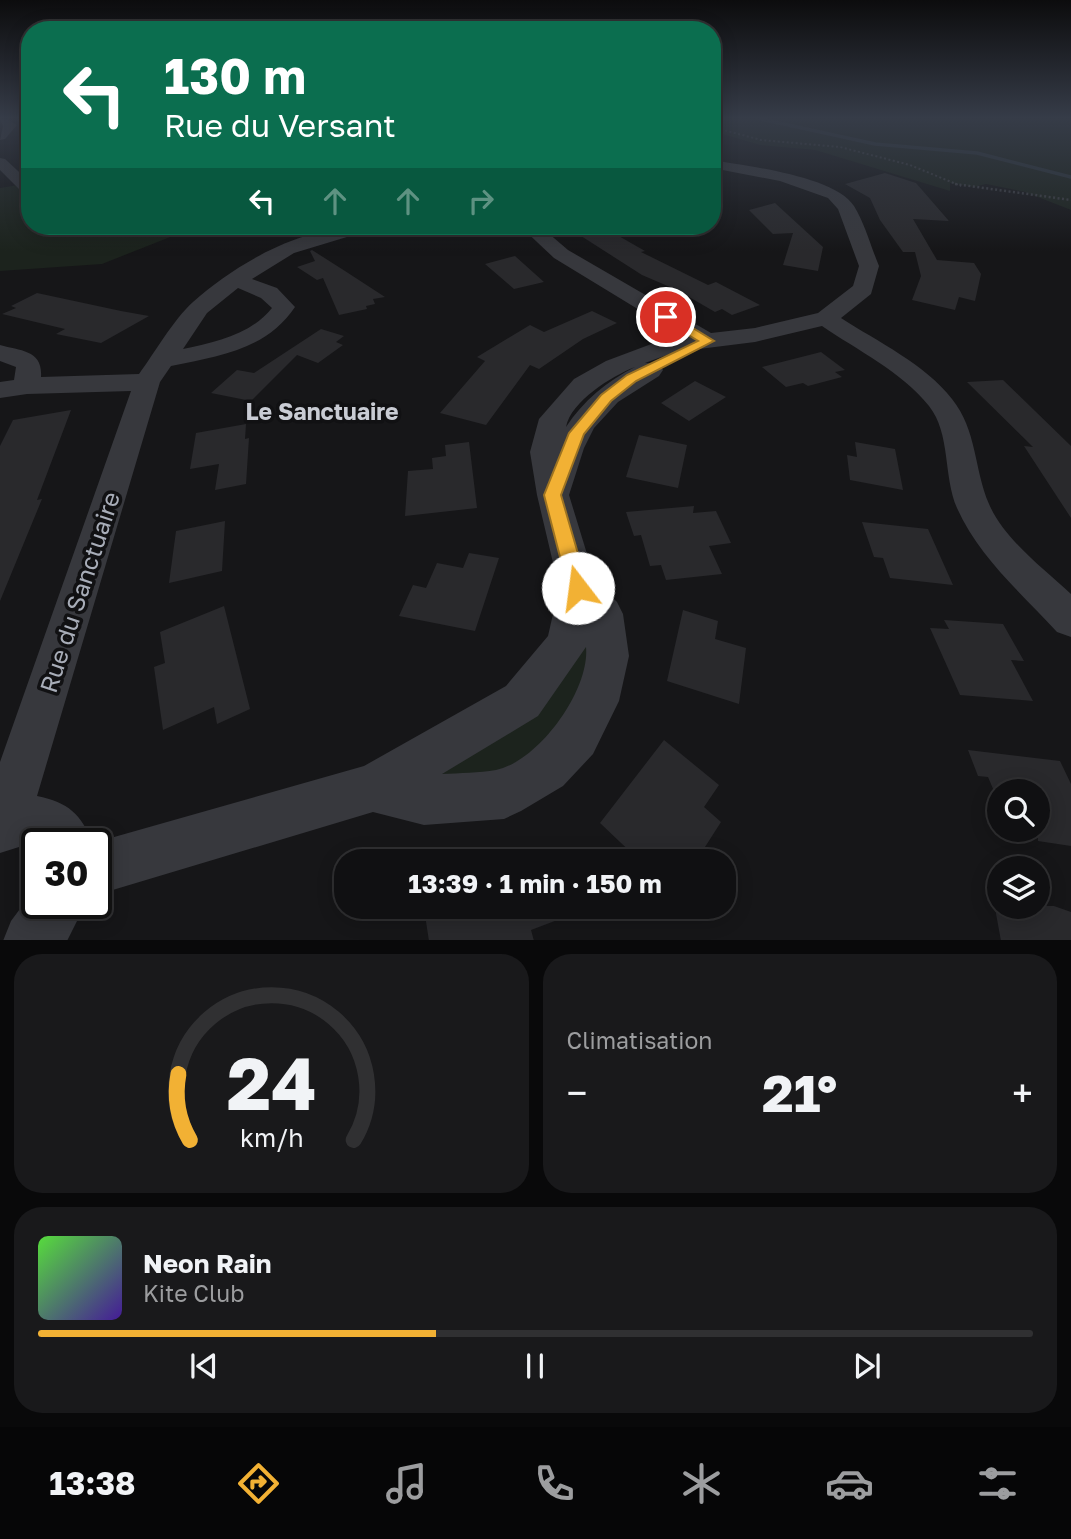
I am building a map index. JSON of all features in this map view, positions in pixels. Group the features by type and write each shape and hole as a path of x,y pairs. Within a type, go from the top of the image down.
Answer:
{"street":[{"path":"7,163 21,180"},
{"path":"112,862 373,788 522,701 567,644 578,588 553,495 577,433 606,398 632,378 708,341 755,335 826,318 863,289 869,266 855,232 802,196 721,166"},
{"name":"Rue du Sanctuaire","path":"1,827 154,372 199,308 235,280 287,249 334,235"},
{"path":"539,235 561,254 708,341"},
{"path":"0,390 154,372 240,342 276,321 285,307 269,292 235,280"},
{"path":"826,318 921,383 942,404 954,428 974,506 992,536 1071,620"},
{"path":"0,353 20,358 29,365 27,386"},
{"path":"373,788 424,800 504,794 546,769 577,738 597,701 608,656 603,614 578,588"},
{"path":"1,827 28,820 48,822 56,828"},
{"path":"31,940 48,919"}],"path":[{"path":"902,163 962,186 1071,200"}],"shaded area":[{"path":"857,163 1071,163 1071,210 1025,192 986,184 974,187 950,183 950,191"},
{"path":"21,184 21,235 175,235 102,264 0,271 0,188"},
{"path":"578,588 608,656 546,769 373,788 522,701"}],"building":[{"path":"885,173 916,183 949,221 913,219 937,260 974,263 981,274 975,301 959,297 955,310 912,300 921,276 915,252 903,252 880,220 870,198 845,184"},
{"path":"775,203 823,247 818,271 783,265 793,233 773,234 749,210"},
{"path":"580,235 617,235 645,251 641,252 708,285 716,282 760,305 732,315 722,309 715,312 677,290 642,275"},
{"path":"310,251 385,297 373,299 375,304 366,306 367,309 339,315 323,278 317,280 297,267 315,261"},
{"path":"515,256 544,282 514,289 485,264"},
{"path":"37,293 149,316 101,343 56,334 65,329 2,314 16,308 11,306"},
{"path":"592,311 617,323 583,339 539,369 530,365 486,425 440,413 485,361 477,357 530,325 544,332"},
{"path":"321,329 344,336 336,342 343,345 318,363 297,355 251,401 211,393 237,370 254,373"},
{"path":"821,352 845,370 835,372 842,377 808,386 803,383 786,387 762,367"},
{"path":"1003,380 1071,446 1071,518 1024,446 1033,447 967,382"},
{"path":"695,381 726,397 689,421 661,403"},
{"path":"71,410 37,500 42,499 0,601 0,446 13,420"},
{"path":"246,424 245,439 249,438 246,484 215,490 219,464 190,469 196,433"},
{"path":"639,435 687,445 678,488 626,477"},
{"path":"469,442 477,508 405,516 408,471 433,469 432,458 446,456 445,445"},
{"path":"855,442 895,449 903,490 850,480 847,455 857,457"},
{"path":"694,506 693,513 716,511 731,543 709,546 722,574 666,580 661,565 650,566 641,535 634,536 626,512"},
{"path":"225,521 222,571 169,583 176,531"},
{"path":"862,522 928,529 953,585 890,578 883,558 874,557"},
{"path":"469,553 499,558 475,631 399,616 413,585 426,588 437,563 463,568"},
{"path":"224,606 250,709 217,724 214,707 163,730 154,667 165,663 160,632"},
{"path":"683,610 718,621 715,639 746,648 739,704 667,681"},
{"path":"944,620 1003,624 1024,661 1011,660 1033,701 960,695 930,628 949,629"},
{"path":"664,740 719,785 704,807 721,822 704,849 627,849 600,823"},
{"path":"968,750 1060,761 1071,784 1071,846 1045,842 1050,842 1050,779 989,779 978,776"},
{"path":"1050,906 1071,912 1071,940 1001,940 997,919 1050,919"},
{"path":"426,919 560,919 531,930 534,940 429,940"}],"waterway":[{"path":"1016,163 1071,177"}],"district":[{"name":"Le Sanctuaire","path":"322,411"}],"route":[{"path":"578,588 553,495 577,433 606,398 632,378 708,341 666,317"}]}
